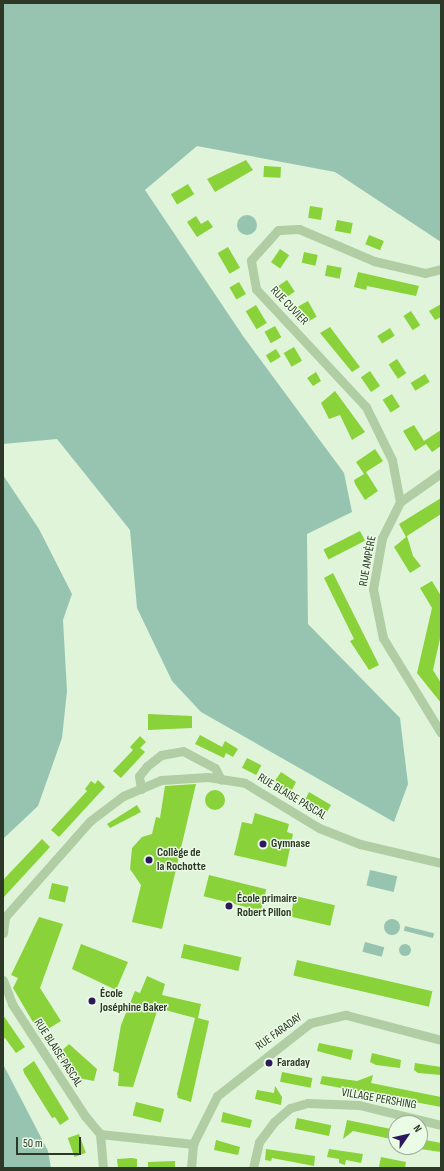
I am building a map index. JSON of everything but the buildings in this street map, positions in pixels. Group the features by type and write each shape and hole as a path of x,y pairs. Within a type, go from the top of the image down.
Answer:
{"street":[{"name":"RUE CUVIER","path":"400,502 392,460 366,408 256,289 251,260 278,230 299,229 374,261 425,272 441,269"},
{"name":"RUE AMPÈRE","path":"441,473 400,502 382,538 373,589 383,638 441,733"},
{"path":"141,789 139,776 147,766 161,755 183,751 215,768 221,780"},
{"name":"RUE BLAISE PASCAL","path":"3,933 4,918 90,822 123,796 161,780 208,777 246,783 319,828 360,844 441,863"},
{"name":"RUE BLAISE PASCAL","path":"3,980 5,989 85,1116 100,1134"},
{"name":"RUE FARADAY","path":"190,1168 193,1144 217,1096 310,1023 346,1015 441,1040"},
{"name":"VILLAGE PERSHING","path":"254,1168 259,1142 274,1122 290,1108 307,1103 359,1105 441,1125"},
{"path":"103,1168 100,1134 193,1144"}],"green space":[{"path":"3,3 441,3 441,242 335,172 197,146 145,190 243,336 344,473 352,512 307,534 308,624 400,718 408,784 394,822 201,712 172,681 137,608 130,530 57,439 3,444"},
{"path":"243,215 251,215 257,221 257,229 251,235 243,235 237,229 237,221"},
{"path":"3,475 39,529 72,594 63,620 67,691 62,738 38,806 3,839"},
{"path":"370,870 397,876 394,892 366,886"},
{"path":"389,919 395,919 400,924 398,933 395,935 389,935 384,930 384,924"},
{"path":"405,926 434,933 433,938 404,931"},
{"path":"365,942 384,947 382,957 362,952"},
{"path":"405,944 409,946 411,950 409,954 405,956 401,954 399,950 401,946"},
{"path":"3,1064 48,1151 51,1168 3,1168"}],"place":[{"name":"Gymnase","path":"263,844"},
{"name":"Collège de la Rochotte","path":"149,860"},
{"name":"École primaire Robert Pillon","path":"229,906"},
{"name":"École Joséphine Baker","path":"92,1001"},
{"name":"Faraday","path":"269,1063"}]}
